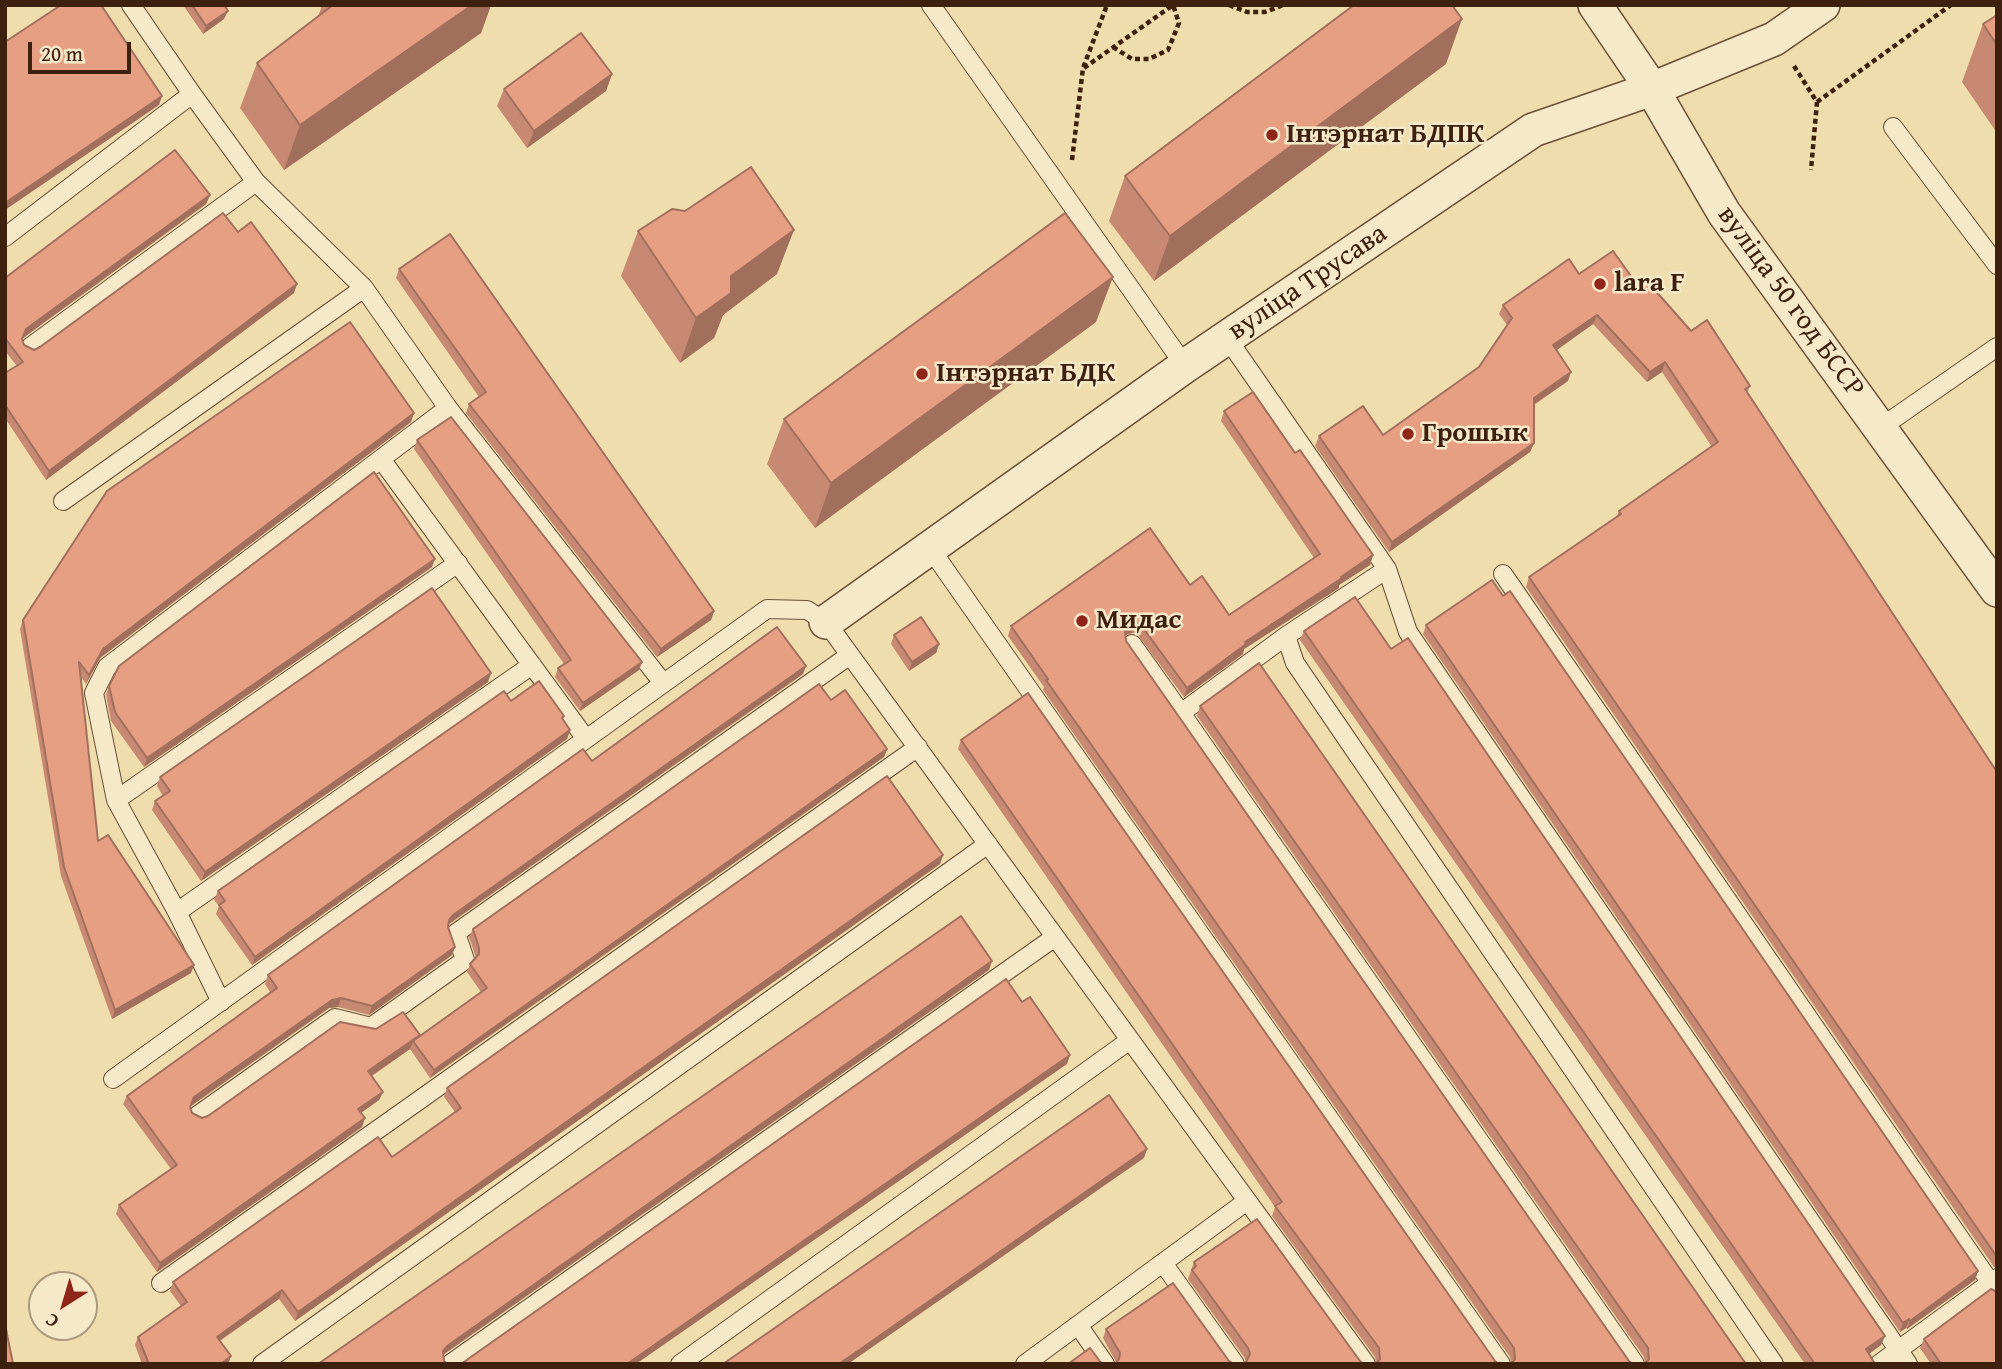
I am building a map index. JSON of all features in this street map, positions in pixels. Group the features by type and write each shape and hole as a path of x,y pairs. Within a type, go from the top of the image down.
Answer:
{"street":[{"name":"вуліца 50 год БССР","path":"1595,5 1652,89 1724,213 1997,590"},
{"name":"вуліца Трусава","path":"826,622 1185,366 1533,130 1652,89 1774,39 1823,5"}],"lane":[{"path":"131,5 256,182 364,288 448,408 663,683"},
{"path":"931,5 1185,366"},
{"path":"5,237 192,94"},
{"path":"1893,128 1997,265"},
{"path":"30,347 256,182"},
{"path":"63,501 364,288"},
{"path":"1227,338 1387,569 1408,632 1903,1357"},
{"path":"1880,428 1997,347"},
{"path":"221,1002 177,912 116,800 94,693 107,667 448,408"},
{"path":"381,458 586,739"},
{"path":"930,548 1501,1364"},
{"path":"116,800 458,562"},
{"path":"1181,713 1286,636 1387,569"},
{"path":"1503,574 1995,1284 1903,1357 1879,1364"},
{"path":"113,1079 767,609 807,610 826,622 1366,1364"},
{"path":"1286,636 1295,663 1774,1364"},
{"path":"1132,644 1635,1364"},
{"path":"198,1115 335,1018 371,1027 465,960 456,933 850,655"},
{"path":"177,912 532,665"},
{"path":"161,1283 918,747"},
{"path":"262,1364 988,844"},
{"path":"450,1364 1055,937"},
{"path":"680,1364 1130,1040"},
{"path":"1025,1364 1247,1201"},
{"path":"1163,1263 1235,1364"},
{"path":"1078,1325 1105,1364"}],"path":[{"path":"1068,199 1083,68 1107,5"},
{"path":"1083,68 1113,47 1173,5 1178,23 1168,50 1149,59 1132,59 1113,47"},
{"path":"1229,5 1247,12 1265,12 1283,5"},
{"path":"1817,102 1951,5"},
{"path":"1788,57 1817,102 1811,170"}],"building":[{"path":"61,5 101,5 162,96 5,203 5,42"},
{"path":"192,5 224,5 228,11 206,26"},
{"path":"333,5 472,5 300,125 257,63"},
{"path":"1354,5 1452,5 1462,19 1170,236 1125,176"},
{"path":"1997,15 1997,45 1983,24"},
{"path":"581,33 612,74 534,131 504,89"},
{"path":"175,150 210,195 26,329 22,339 24,345 34,350 40,347 223,213 238,232 251,222 297,284 49,471 5,405 5,373 23,362 5,338 5,278"},
{"path":"751,167 794,230 731,276 731,293 696,318 638,231 672,209 685,211"},
{"path":"1065,213 1113,277 831,483 784,419"},
{"path":"450,234 714,611 661,649 469,404 486,392 399,269"},
{"path":"1613,251 1638,286 1646,280 1691,331 1707,320 1750,386 1745,389 1997,772 1997,1257 1529,577 1621,514 1619,511 1718,442 1665,362 1650,372 1597,315 1553,345 1571,372 1534,398 1534,443 1392,542 1319,436 1363,406 1383,435 1479,367 1512,318 1503,305 1569,259 1579,274"},
{"path":"350,322 414,413 103,649 89,675 79,662 98,841 108,835 194,965 115,1010 64,867 23,620 107,491"},
{"path":"1253,392 1295,453 1300,450 1373,555 1245,642 1246,644 1187,688 1141,625 1135,623 1128,626 1125,631 1126,641 1632,1364 1511,1364 1515,1359 1514,1348 1046,680 1048,679 1011,626 1150,528 1190,585 1202,576 1229,615 1320,554 1224,411"},
{"path":"451,417 642,662 583,703 558,668 571,660 417,440"},
{"path":"374,472 435,559 147,758 115,712 109,686 119,666"},
{"path":"1492,580 1503,596 1510,591 1978,1271 1910,1321 1909,1319 1903,1323 1426,625"},
{"path":"432,588 491,673 205,872 155,801 170,791 160,777"},
{"path":"1355,597 1391,649 1408,638 1885,1336 1866,1349 1875,1364 1815,1364 1304,631"},
{"path":"921,617 939,644 912,662 894,635"},
{"path":"777,627 806,666 453,915 448,927 455,947 372,1006 341,998 332,1000 194,1097 190,1107 192,1113 202,1118 208,1116 340,1022 376,1029 403,1012 420,1035 368,1071 383,1092 358,1109 365,1118 160,1263 119,1205 177,1165 127,1096 277,988 268,975 583,749 592,761"},
{"path":"1259,663 1746,1364 1645,1364 1649,1359 1648,1348 1200,706"},
{"path":"539,681 564,716 562,718 570,730 255,957 219,905 225,901 218,891 504,691 511,701"},
{"path":"819,684 831,700 845,690 887,749 434,1070 413,1041 487,988 470,964 479,954 473,929"},
{"path":"1028,693 1498,1364 1376,1364 1380,1359 1379,1348 1275,1206 1282,1202 961,740"},
{"path":"887,776 943,855 298,1312 282,1290 217,1337 231,1356 221,1364 149,1364 138,1337 187,1302 173,1282 378,1137 392,1157 461,1108 447,1088"},
{"path":"961,916 992,961 447,1346 443,1351 447,1364 318,1364"},
{"path":"1006,979 1022,1002 1030,997 1070,1055 627,1364 461,1364"},
{"path":"1109,1095 1147,1149 839,1364 723,1364"},
{"path":"1257,1219 1363,1364 1245,1364 1250,1354 1248,1348 1192,1270 1196,1266 1194,1262"},
{"path":"1173,1283 1229,1361 1234,1364 1115,1364 1120,1353 1106,1329"},
{"path":"1991,1289 1997,1292 1997,1364 1941,1364 1924,1339"},
{"path":"5,1324 13,1364 5,1364"},
{"path":"1090,1348 1102,1364 1068,1364"}],"place":[{"name":"Інтэрнат БДПК","path":"1272,135"},
{"name":"lara F","path":"1600,284"},
{"name":"Інтэрнат БДК","path":"922,374"},
{"name":"Грошык","path":"1408,434"},
{"name":"Мидас","path":"1082,621"}]}
